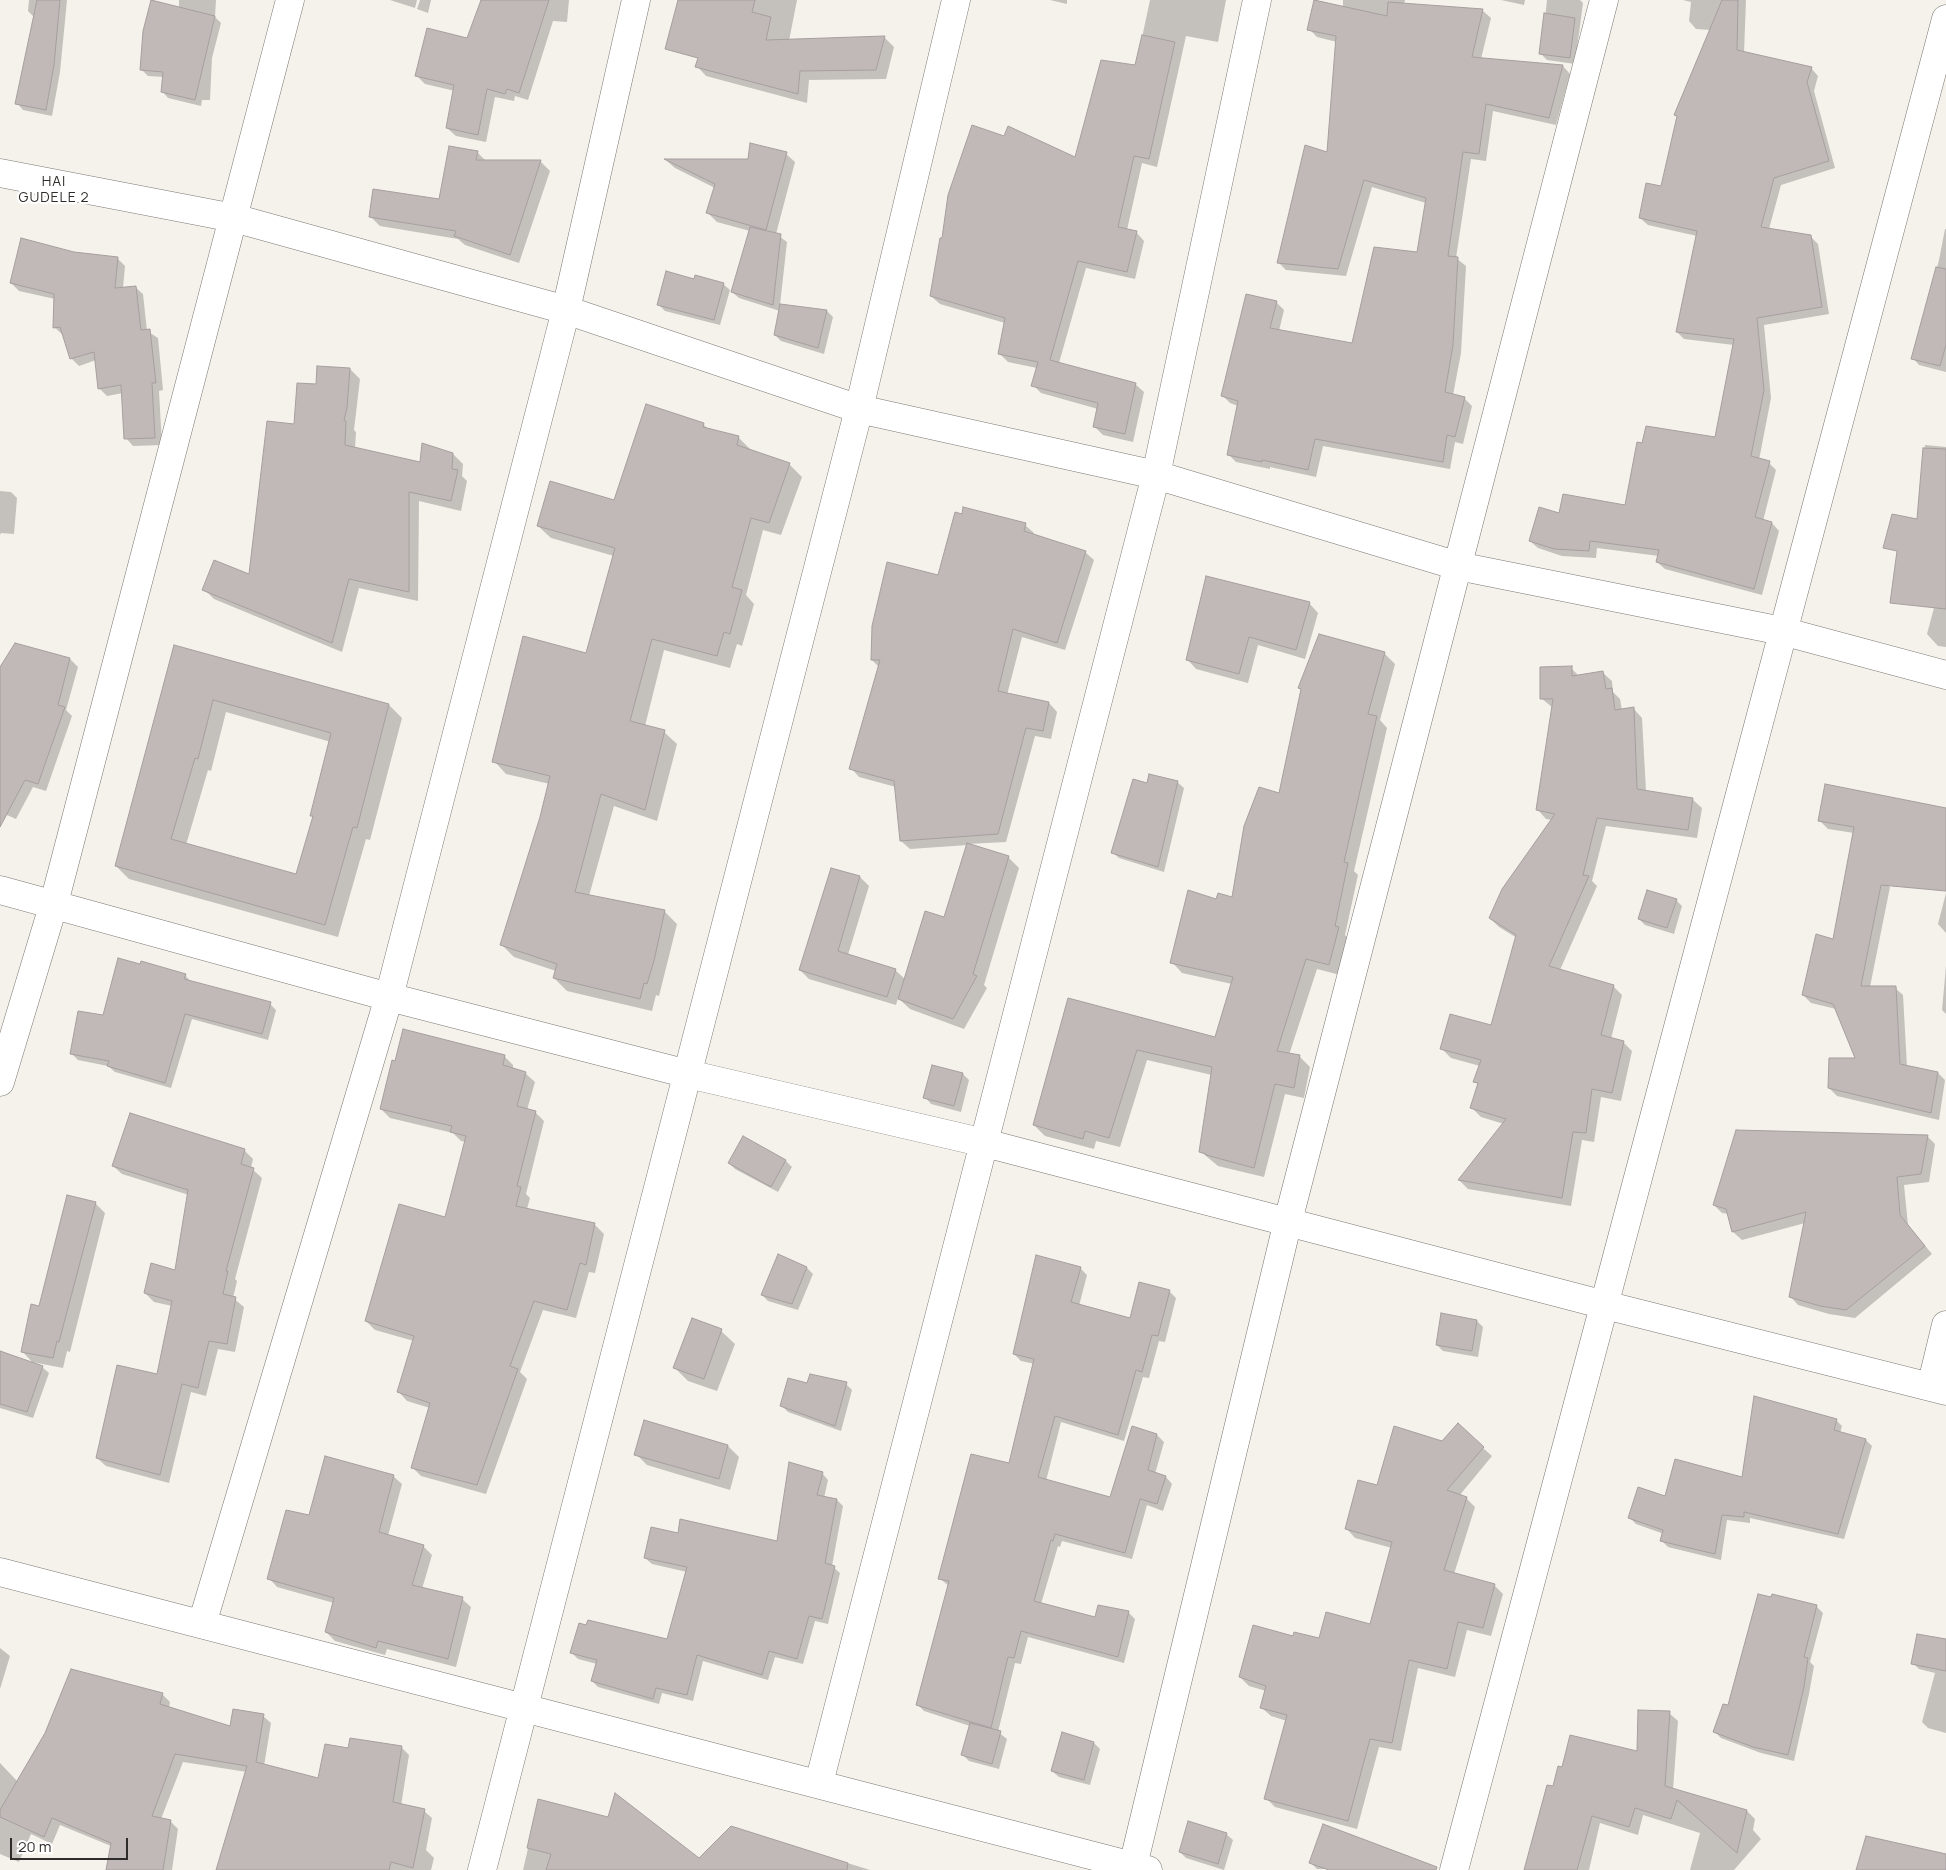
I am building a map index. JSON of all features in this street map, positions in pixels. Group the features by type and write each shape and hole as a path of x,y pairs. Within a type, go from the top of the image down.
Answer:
{"street":[{"path":"0,1082 54,903 290,0"},
{"path":"202,1624 389,997 566,310 636,0"},
{"path":"482,1870 859,409 956,0"},
{"path":"819,1783 1156,475 1257,0"},
{"path":"0,1572 819,1783 1137,1869 1288,1221 1604,0"},
{"path":"1454,1870 1946,19"},
{"path":"0,173 234,218 566,310 859,409 1156,475 1458,566 1782,631 1946,675"},
{"path":"0,890 54,903 389,997 688,1074 985,1143 1605,1305 1938,1389 1946,1325"}],"building":[{"path":"37,0 60,0 54,65 46,110 15,104"},
{"path":"151,0 215,16 195,100 161,92 163,72 140,70 143,31"},
{"path":"481,0 549,0 519,93 507,89 505,94 487,89 478,135 446,128 454,85 415,76 427,28 467,38"},
{"path":"678,0 755,0 752,12 771,17 766,40 885,36 876,70 800,71 798,94 695,67 698,58 665,49"},
{"path":"1314,0 1387,16 1388,2 1483,9 1472,57 1563,65 1549,118 1486,104 1479,154 1463,152 1448,256 1458,257 1453,345 1445,392 1465,397 1455,437 1447,435 1443,462 1315,439 1308,470 1227,455 1238,401 1221,396 1246,294 1277,301 1270,328 1352,343 1374,247 1417,252 1426,198 1364,180 1338,269 1277,263 1305,145 1327,152 1336,36 1307,30"},
{"path":"1722,0 1738,0 1737,50 1812,67 1807,82 1829,161 1774,178 1761,227 1811,235 1822,307 1757,318 1764,390 1751,456 1770,461 1755,517 1772,522 1754,589 1656,562 1659,550 1590,541 1589,551 1554,549 1529,541 1539,507 1559,513 1563,494 1625,505 1637,442 1642,443 1646,426 1715,437 1734,339 1676,332 1697,231 1639,218 1646,183 1661,186 1677,116 1674,115"},
{"path":"1544,13 1575,18 1570,58 1539,54"},
{"path":"1142,35 1175,42 1149,159 1134,156 1118,227 1137,231 1127,272 1078,261 1050,360 1136,383 1125,434 1093,427 1098,403 1031,386 1038,362 998,354 1005,318 930,296 940,238 942,238 948,195 972,125 1004,136 1008,126 1075,157 1101,60 1135,65"},
{"path":"750,143 787,152 766,230 706,213 715,184 664,159 748,159"},
{"path":"449,146 478,151 476,160 541,160 510,255 454,236 456,231 369,217 373,189 439,199"},
{"path":"750,227 781,234 773,305 731,292"},
{"path":"21,238 74,252 118,257 115,288 136,286 141,330 150,329 156,383 152,383 155,438 124,439 121,385 98,389 94,352 70,359 60,327 53,328 54,294 10,283"},
{"path":"1936,267 1946,269 1946,345 1940,366 1911,359"},
{"path":"666,271 694,279 695,275 724,283 714,320 657,305"},
{"path":"780,304 827,310 818,348 774,335"},
{"path":"317,366 350,368 347,408 344,420 346,421 345,445 420,462 422,443 453,453 452,469 458,470 451,501 409,492 409,592 349,579 332,643 202,590 214,560 249,574 267,421 294,424 297,383 316,384"},
{"path":"646,404 704,423 703,427 739,436 737,445 790,463 769,523 751,518 732,587 742,590 730,634 724,632 717,656 652,639 630,721 665,730 645,810 601,794 575,892 665,910 654,961 647,984 644,983 640,999 553,978 557,964 500,945 540,817 550,776 492,762 523,636 586,653 615,548 537,526 550,481 614,500"},
{"path":"1923,448 1946,449 1946,609 1890,603 1897,551 1883,548 1892,514 1917,519"},
{"path":"963,507 1026,523 1024,531 1086,551 1057,643 1013,629 998,691 1049,702 1043,731 1026,728 998,834 900,841 894,781 849,769 880,660 871,660 872,626 887,562 938,575 955,512 962,514"},
{"path":"1206,576 1310,602 1296,650 1249,637 1239,674 1186,660"},
{"path":"1319,634 1385,652 1368,714 1377,716 1344,862 1348,863 1335,926 1339,927 1329,965 1306,959 1277,1051 1300,1055 1294,1088 1275,1084 1254,1168 1199,1152 1212,1067 1137,1050 1109,1138 1085,1131 1083,1139 1033,1125 1068,998 1215,1037 1233,977 1170,963 1188,890 1216,899 1218,893 1232,897 1244,826 1259,787 1279,793 1301,689 1298,688"},
{"path":"15,643 70,658 58,705 65,707 38,784 25,780 0,827 0,667"},
{"path":"174,645 389,704 357,828 353,827 325,925 115,866","holes":["213,700 331,733 310,816 313,816 296,874 171,839 195,758 198,759"]},
{"path":"1572,666 1572,676 1603,671 1606,689 1612,688 1615,710 1634,707 1637,789 1693,798 1688,830 1597,818 1583,875 1589,876 1549,966 1614,985 1601,1035 1624,1041 1612,1093 1592,1089 1586,1133 1573,1132 1562,1198 1458,1180 1506,1119 1470,1108 1478,1083 1473,1082 1481,1060 1440,1049 1450,1014 1491,1025 1516,935 1489,918 1502,889 1555,814 1536,810 1553,699 1540,699 1540,667"},
{"path":"1149,774 1178,781 1158,867 1111,853 1133,779 1147,783"},
{"path":"1825,784 1946,808 1946,891 1881,885 1861,986 1896,986 1900,1064 1938,1072 1931,1113 1828,1088 1829,1058 1855,1058 1833,1004 1802,995 1816,934 1833,939 1854,827 1818,821"},
{"path":"967,843 1009,856 973,974 977,976 953,1019 898,999 925,911 944,917"},
{"path":"831,868 860,876 838,951 896,969 887,997 799,970"},
{"path":"1647,890 1677,899 1667,928 1638,919"},
{"path":"118,958 140,964 141,961 186,974 184,979 271,1002 262,1034 185,1014 165,1083 107,1066 109,1061 70,1054 78,1011 103,1015"},
{"path":"403,1029 505,1055 503,1065 526,1072 517,1106 536,1111 517,1186 521,1187 516,1206 595,1223 586,1265 580,1263 567,1310 534,1301 510,1366 518,1369 477,1485 411,1468 430,1403 397,1392 414,1336 365,1321 399,1204 445,1217 466,1136 450,1132 452,1126 380,1109 392,1060 395,1061"},
{"path":"932,1065 963,1073 954,1106 923,1098"},
{"path":"130,1113 245,1149 241,1164 254,1168 226,1271 228,1271 223,1294 236,1297 227,1344 209,1341 198,1388 182,1384 160,1475 96,1458 117,1365 157,1374 172,1301 144,1293 151,1263 175,1270 188,1190 112,1166"},
{"path":"1736,1130 1928,1135 1921,1174 1897,1177 1900,1215 1925,1246 1846,1310 1820,1306 1789,1297 1806,1212 1732,1232 1726,1209 1713,1205"},
{"path":"743,1136 786,1160 771,1187 728,1163"},
{"path":"67,1195 96,1202 59,1342 57,1341 53,1358 21,1352 31,1304 39,1306"},
{"path":"778,1254 807,1267 792,1304 761,1295"},
{"path":"1036,1255 1081,1267 1071,1302 1130,1318 1139,1282 1170,1290 1158,1336 1152,1335 1142,1372 1136,1370 1118,1435 1055,1416 1038,1477 1110,1497 1132,1426 1157,1434 1148,1470 1166,1476 1157,1504 1140,1499 1125,1553 1055,1534 1053,1541 1051,1540 1034,1601 1095,1617 1098,1605 1129,1611 1118,1657 1021,1631 1014,1658 1008,1657 991,1728 916,1705 949,1581 938,1579 971,1454 1009,1463 1034,1359 1013,1354"},
{"path":"1441,1313 1477,1320 1472,1351 1436,1345"},
{"path":"692,1318 722,1329 704,1379 673,1368"},
{"path":"0,1351 43,1366 27,1412 0,1404"},
{"path":"810,1374 847,1382 835,1426 780,1406 788,1378 807,1383"},
{"path":"1754,1396 1837,1419 1834,1430 1866,1439 1838,1534 1744,1512 1744,1517 1722,1515 1715,1554 1660,1541 1663,1530 1628,1518 1638,1487 1665,1496 1675,1459 1742,1477"},
{"path":"644,1420 728,1445 719,1479 634,1455"},
{"path":"1458,1423 1484,1447 1447,1490 1467,1497 1444,1570 1495,1584 1483,1628 1458,1622 1447,1669 1409,1660 1392,1743 1370,1739 1348,1821 1264,1799 1287,1715 1260,1708 1266,1686 1239,1677 1253,1625 1293,1636 1294,1632 1319,1638 1326,1612 1370,1624 1392,1542 1345,1529 1358,1480 1377,1485 1394,1426 1442,1441"},
{"path":"325,1456 394,1475 379,1532 424,1545 412,1585 463,1597 448,1659 378,1641 376,1648 325,1632 334,1598 267,1579 286,1510 309,1515"},
{"path":"789,1462 823,1472 817,1495 837,1499 825,1563 835,1566 822,1619 809,1616 797,1659 769,1651 762,1675 697,1655 687,1695 656,1688 653,1699 591,1681 597,1660 570,1653 579,1623 586,1625 588,1620 667,1639 687,1567 644,1558 651,1527 678,1533 680,1519 777,1541"},
{"path":"1758,1594 1771,1597 1772,1594 1817,1605 1804,1657 1808,1658 1804,1687 1788,1755 1753,1747 1713,1732 1723,1704 1728,1705"},
{"path":"1917,1634 1946,1639 1946,1671 1911,1664"},
{"path":"71,1669 163,1693 160,1704 230,1726 233,1709 264,1714 256,1762 318,1778 325,1744 348,1748 350,1738 402,1746 393,1802 425,1809 413,1868 391,1862 389,1870 216,1870 247,1766 175,1754 152,1816 171,1820 163,1870 106,1870 111,1843 52,1818 44,1837 0,1817 0,1810 45,1733"},
{"path":"1638,1710 1670,1711 1665,1786 1747,1810 1737,1853 1677,1800 1671,1819 1635,1808 1629,1827 1592,1816 1577,1870 1524,1870 1547,1785 1553,1786 1558,1766 1562,1767 1570,1735 1637,1751"},
{"path":"970,1723 1001,1731 992,1764 961,1755"},
{"path":"1062,1732 1094,1742 1084,1780 1051,1771"},
{"path":"615,1793 699,1858 731,1826 848,1863 847,1870 546,1870 551,1854 527,1848 538,1799 608,1817"},
{"path":"1188,1821 1227,1833 1218,1864 1179,1852"},
{"path":"1323,1824 1437,1867 1436,1870 1329,1870 1309,1863"},
{"path":"1866,1836 1946,1854 1946,1870 1856,1870"}],"district":[{"name":"HAI GUDELE 2","path":"54,190"}]}
